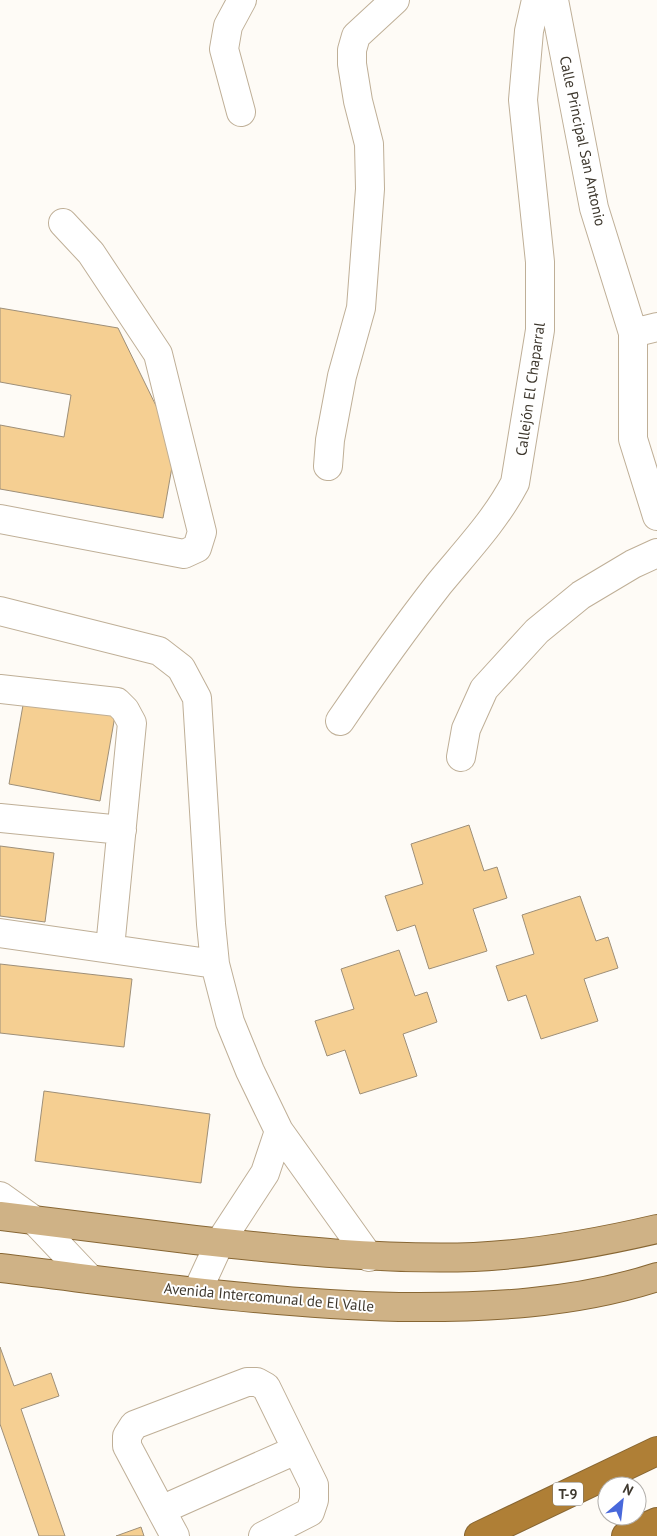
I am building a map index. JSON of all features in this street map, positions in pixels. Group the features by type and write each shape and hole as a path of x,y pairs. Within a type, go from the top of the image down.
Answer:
{"highway":[{"name":"T-9","path":"479,1536 657,1452"},
{"path":"626,1536 657,1522"}],"main road":[{"path":"0,1216 368,1257 415,1258 539,1251 600,1242 657,1229"},
{"name":"Avenida Intercomunal de El Valle","path":"0,1268 197,1292 337,1306 507,1306 595,1292 657,1277"}],"street":[{"path":"241,112 224,49 228,26 242,0"},
{"path":"328,466 330,440 342,376 361,308 370,189 369,144 358,101 352,64 352,50 356,36 395,0"},
{"name":"Callejón El Chaparral","path":"340,721 398,637 503,506 514,483 540,330 540,262 523,100 529,31 536,0"},
{"name":"Calle Principal San Antonio","path":"554,0 594,208 645,330 633,439 657,516"},
{"path":"0,519 184,554 197,548 202,532 158,354 91,253 63,224"},
{"path":"461,757 466,728 484,689 538,632 581,595 633,564 657,553"},
{"path":"0,611 159,651 182,668 197,698 215,964 230,1022 250,1071 279,1131 368,1257"},
{"path":"0,689 117,702 125,710 132,723 110,948"},
{"path":"0,818 122,830"},
{"path":"0,933 215,964"},
{"path":"197,1292 220,1242 264,1173 279,1131"},
{"path":"0,1196 36,1221 90,1279"},
{"path":"175,1536 127,1446 127,1436 134,1425 247,1382 257,1382 266,1387 314,1485 314,1500 310,1512 262,1536"},
{"path":"161,1510 296,1450"}],"building":[{"path":"0,308 118,328 163,420 172,467 163,518 0,489 0,425 64,437 71,395 0,382"},
{"path":"25,694 116,710 100,801 9,784"},
{"path":"469,825 484,871 497,867 507,898 473,909 487,951 429,969 415,925 397,931 385,896 423,884 411,844"},
{"path":"0,846 54,853 45,922 0,916"},
{"path":"580,896 596,941 608,937 618,968 584,979 598,1021 541,1039 526,995 508,1001 496,966 534,954 522,915"},
{"path":"399,950 415,996 427,992 437,1022 403,1034 417,1076 360,1094 345,1050 327,1056 315,1021 354,1009 341,969"},
{"path":"0,964 132,979 124,1047 0,1033"},
{"path":"44,1091 210,1114 201,1183 35,1161"},
{"path":"0,1347 14,1386 51,1373 59,1396 21,1409 65,1536 39,1536 0,1424"},
{"path":"141,1527 144,1536 116,1536"}]}
